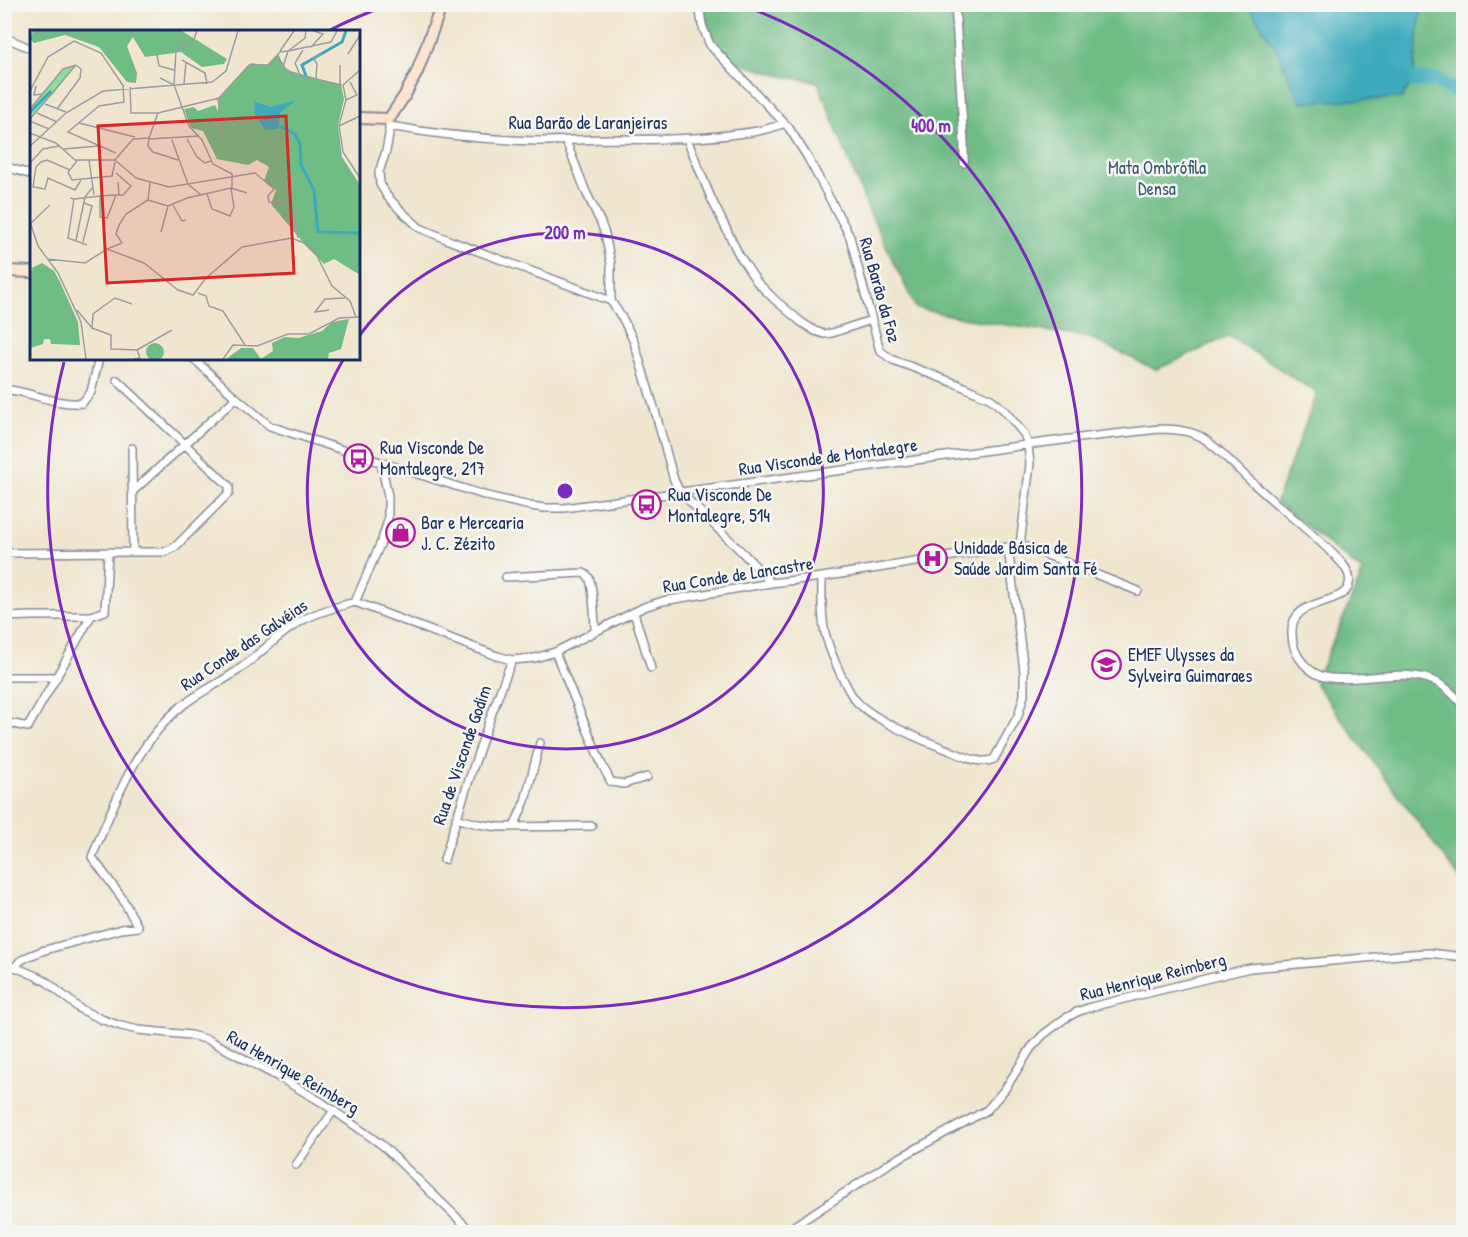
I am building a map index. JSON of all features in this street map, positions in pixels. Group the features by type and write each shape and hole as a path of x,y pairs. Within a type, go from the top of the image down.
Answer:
{"main road":[{"path":"389,122 417,72 442,4"},
{"name":"Rua Barão de Laranjeiras","path":"360,118 389,122"},
{"path":"4,271 30,272"}],"street":[{"name":"Rua Barão da Foz","path":"699,4 702,25 710,45 784,123 808,158 850,237 880,351 893,360 991,399 1015,422 1029,445"},
{"path":"955,4 964,163"},
{"path":"4,37 30,48"},
{"name":"Rua Barão de Laranjeiras","path":"389,122 443,134 566,141 589,139 687,140 757,131 784,123"},
{"path":"389,122 386,151 380,168 380,184 387,196 420,228 451,242 611,301"},
{"path":"687,140 724,224 748,269 775,300 801,322 816,331 828,334 871,320"},
{"path":"566,141 605,234 611,264 611,301 634,342 680,492 771,583"},
{"path":"4,165 30,174"},
{"path":"4,389 61,403 82,403 91,392 99,360"},
{"name":"Rua Visconde de Montalegre","path":"195,360 270,426 487,496 545,508 564,508 1071,439 1159,429 1194,434 1215,447 1345,567 1349,581 1344,593 1331,600 1304,608 1295,618 1292,625 1293,644 1301,661 1311,671 1330,678 1400,676 1423,678 1442,685 1464,706"},
{"path":"4,553 165,552 175,547 229,493 229,486 117,380"},
{"path":"132,492 236,398"},
{"path":"1020,545 1030,464 1029,445"},
{"path":"132,448 133,552"},
{"path":"355,602 382,540 388,520 388,496 381,463"},
{"name":"Rua Conde de Lancastre","path":"355,602 512,660 555,651 644,607 663,601 1020,545 1138,591"},
{"path":"822,577 822,612 826,636 845,682 857,702 907,733 972,758 989,762 994,759 1011,730 1024,695 1023,665 1008,547"},
{"path":"4,617 91,616 105,611 108,552"},
{"path":"506,577 583,573 587,575 590,579 595,632"},
{"name":"Rua Conde das Galvéias","path":"15,967 20,961 45,950 138,927 122,898 92,857 121,787 146,744 182,706 238,670 275,639 323,610 355,602"},
{"path":"634,613 651,668"},
{"path":"4,722 28,727 91,616"},
{"path":"555,651 611,782 624,784 647,777"},
{"name":"Rua de Visconde Godim","path":"444,860 494,704 512,660"},
{"path":"4,677 57,677"},
{"path":"514,827 525,801 540,743"},
{"path":"456,818 478,824 514,827 592,826"},
{"name":"Rua Henrique Reimberg","path":"785,1233 890,1163 987,1110 1005,1089 1030,1048 1054,1026 1077,1012 1250,968 1429,953 1464,957"},
{"name":"Rua Henrique Reimberg","path":"4,967 15,967 36,976 47,982 80,1009 101,1019 138,1030 190,1035 209,1040 282,1078 334,1110 382,1145 472,1233"},
{"path":"296,1165 334,1110"}],"green space":[{"name":"Mata Ombrófila Densa","path":"703,5 951,5 964,142 959,5 1463,5 1463,883 1315,683 1363,572 1276,502 1317,393 1229,336 1156,370 1090,338 968,319 916,308 868,209 818,82 782,76 726,59 710,43"}],"water":[{"path":"1248,5 1422,5 1413,80 1402,98 1301,102 1275,47"}],"waterway":[{"path":"1413,80 1436,80 1464,96"}],"place":[{"name":"Rua Visconde De Montalegre, 217","path":"359,458"},
{"name":"Rua Visconde De Montalegre, 514","path":"647,505"},
{"name":"Bar e Mercearia J. C. Zézito","path":"400,533"},
{"name":"Unidade Básica de Saúde Jardim Santa Fé","path":"933,558"},
{"name":"EMEF Ulysses da Sylveira Guimaraes","path":"1107,665"}]}
